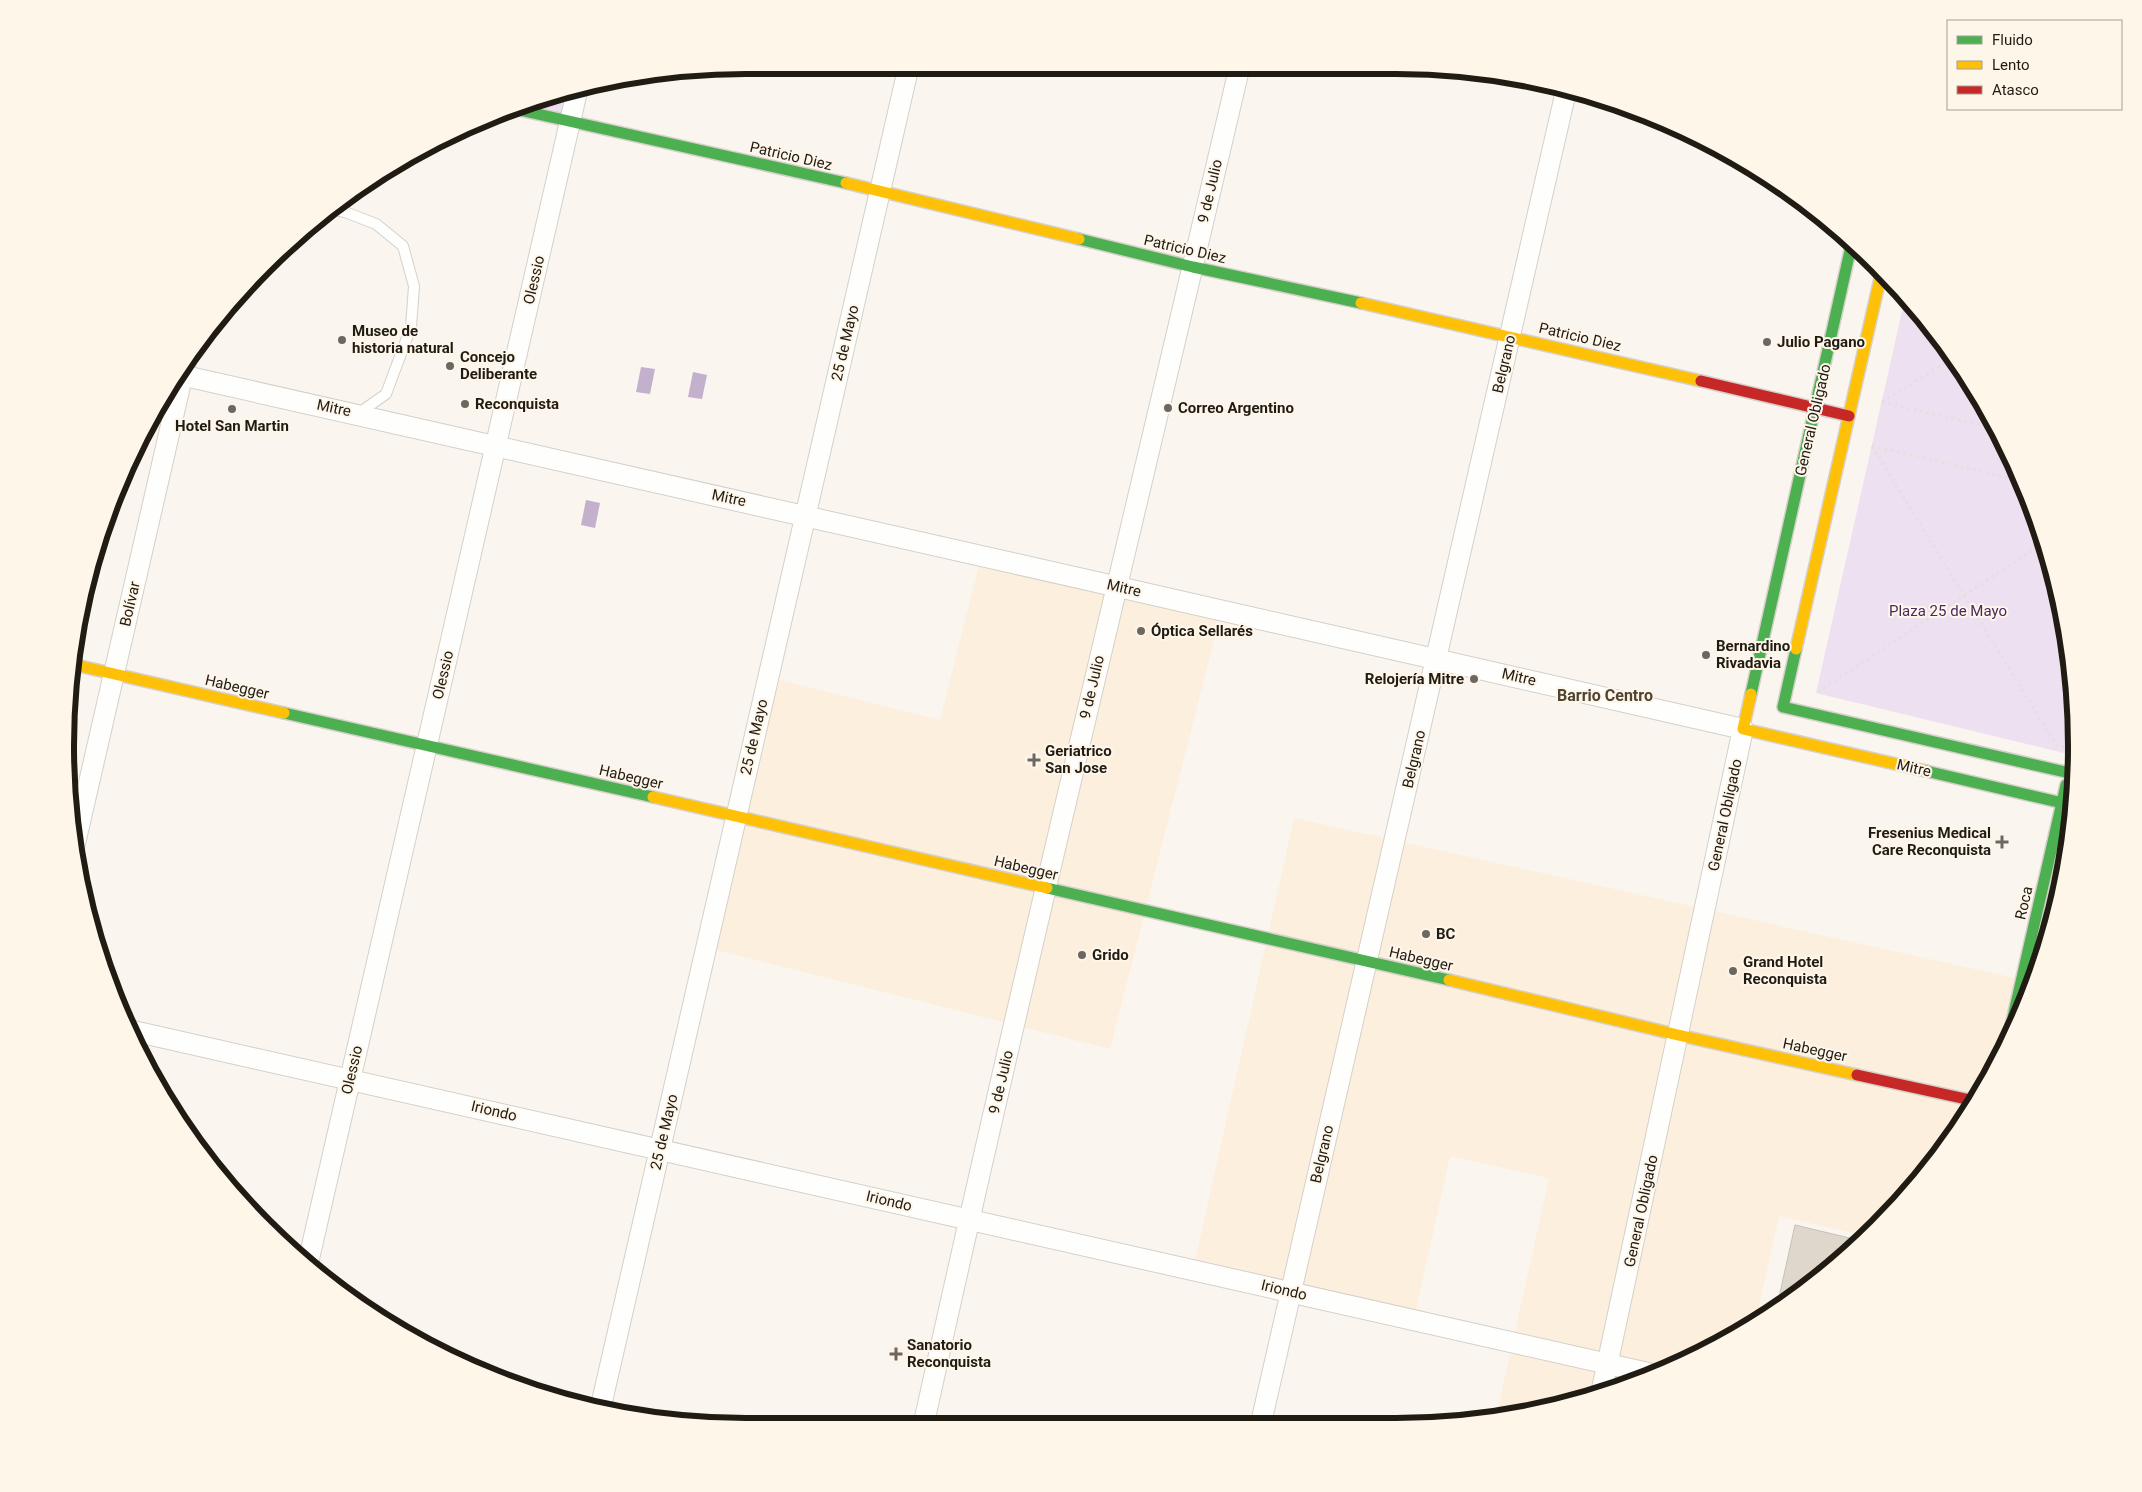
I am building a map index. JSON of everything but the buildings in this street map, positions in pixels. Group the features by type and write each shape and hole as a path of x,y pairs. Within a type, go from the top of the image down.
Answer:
{"main road":[{"name":"Patricio Diez","path":"525,111 880,191 1193,267 1510,336 1849,416"},
{"name":"General Obligado","path":"1744,729 1850,251"},
{"path":"1849,416 1880,280"},
{"name":"Mitre","path":"1849,416 1783,707 2067,773"},
{"name":"Habegger","path":"79,666 1046,889 1368,961 1678,1035 1967,1099"},
{"name":"Mitre","path":"1744,729 2065,804"},
{"name":"Roca","path":"2017,1003 2064,816"}],"street":[{"name":"25 de Mayo","path":"602,1402 907,74"},
{"name":"9 de Julio","path":"925,1418 968,1220 1115,587 1238,74"},
{"name":"Olessio","path":"310,1256 576,96"},
{"name":"Belgrano","path":"1262,1418 1565,96"},
{"name":"Mitre","path":"188,371 495,446 1744,729"},
{"name":"Bolívar","path":"79,826 178,387"},
{"name":"General Obligado","path":"1603,1386 1744,729"},
{"name":"Iriondo","path":"138,1032 660,1148 968,1220 1641,1372"}],"lane":[{"path":"340,211 376,224 403,246 414,286 411,327 386,394 359,413"}],"path":[{"path":"1947,362 1882,402 1987,426"},
{"path":"2013,480 1872,446 2062,753 2067,724"},
{"path":"1816,693 2038,546"}],"shaded area":[{"path":"641,367 655,369 650,394 636,392"},
{"path":"693,372 707,375 702,399 688,397"},
{"path":"586,500 600,503 595,528 581,525"},
{"path":"983,549 1222,609 1110,1049 700,946 768,677 940,720"},
{"path":"1294,818 2015,978 2002,1036 1978,1082 1955,1119 1929,1155 1871,1221 1857,1234 1779,1216 1758,1312 1693,1349 1612,1383 1570,1395 1498,1410 1549,1178 1450,1156 1414,1319 1193,1270"}],"green space":[{"path":"569,98 570,121 525,111"},
{"name":"Plaza 25 de Mayo","path":"1903,306 1955,373 1978,410 1999,449 2033,530 2055,615 2062,658 2067,702 2068,754 1816,693"}],"traffic: fast":[{"path":"525,111 846,183"},
{"path":"1079,239 1193,267 1361,303"},
{"path":"1751,694 1850,251"},
{"path":"1796,649 1783,707 2067,772"},
{"path":"284,713 653,797"},
{"path":"1926,771 2065,804"},
{"path":"2015,1007 2066,785"},
{"path":"1047,888 1449,980"}],"traffic: slow":[{"path":"846,183 1079,239"},
{"path":"1796,649 1880,280"},
{"path":"1361,303 1701,381"},
{"path":"79,666 284,713"},
{"path":"1751,694 1743,729 1926,771"},
{"path":"653,797 1047,888"},
{"path":"1449,980 1678,1035 1857,1075"}],"traffic: jam":[{"path":"1701,381 1849,416"},
{"path":"1857,1075 1967,1099"}],"place":[{"name":"Museo de historia natural","path":"342,340"},
{"name":"Julio Pagano","path":"1767,342"},
{"name":"Concejo Deliberante","path":"450,366"},
{"name":"Reconquista","path":"465,404"},
{"name":"Correo Argentino","path":"1168,408"},
{"name":"Hotel San Martin","path":"232,409"},
{"name":"Óptica Sellarés","path":"1141,631"},
{"name":"Bernardino Rivadavia","path":"1706,655"},
{"name":"Relojería Mitre","path":"1474,679"},
{"name":"Geriatrico San Jose","path":"1034,760"},
{"name":"Fresenius Medical Care Reconquista","path":"2002,842"},
{"name":"BC","path":"1426,934"},
{"name":"Grido","path":"1082,955"},
{"name":"Grand Hotel Reconquista","path":"1733,971"},
{"name":"Sanatorio Reconquista","path":"896,1354"}],"district":[{"name":"Barrio Centro","path":"1605,695"}]}
